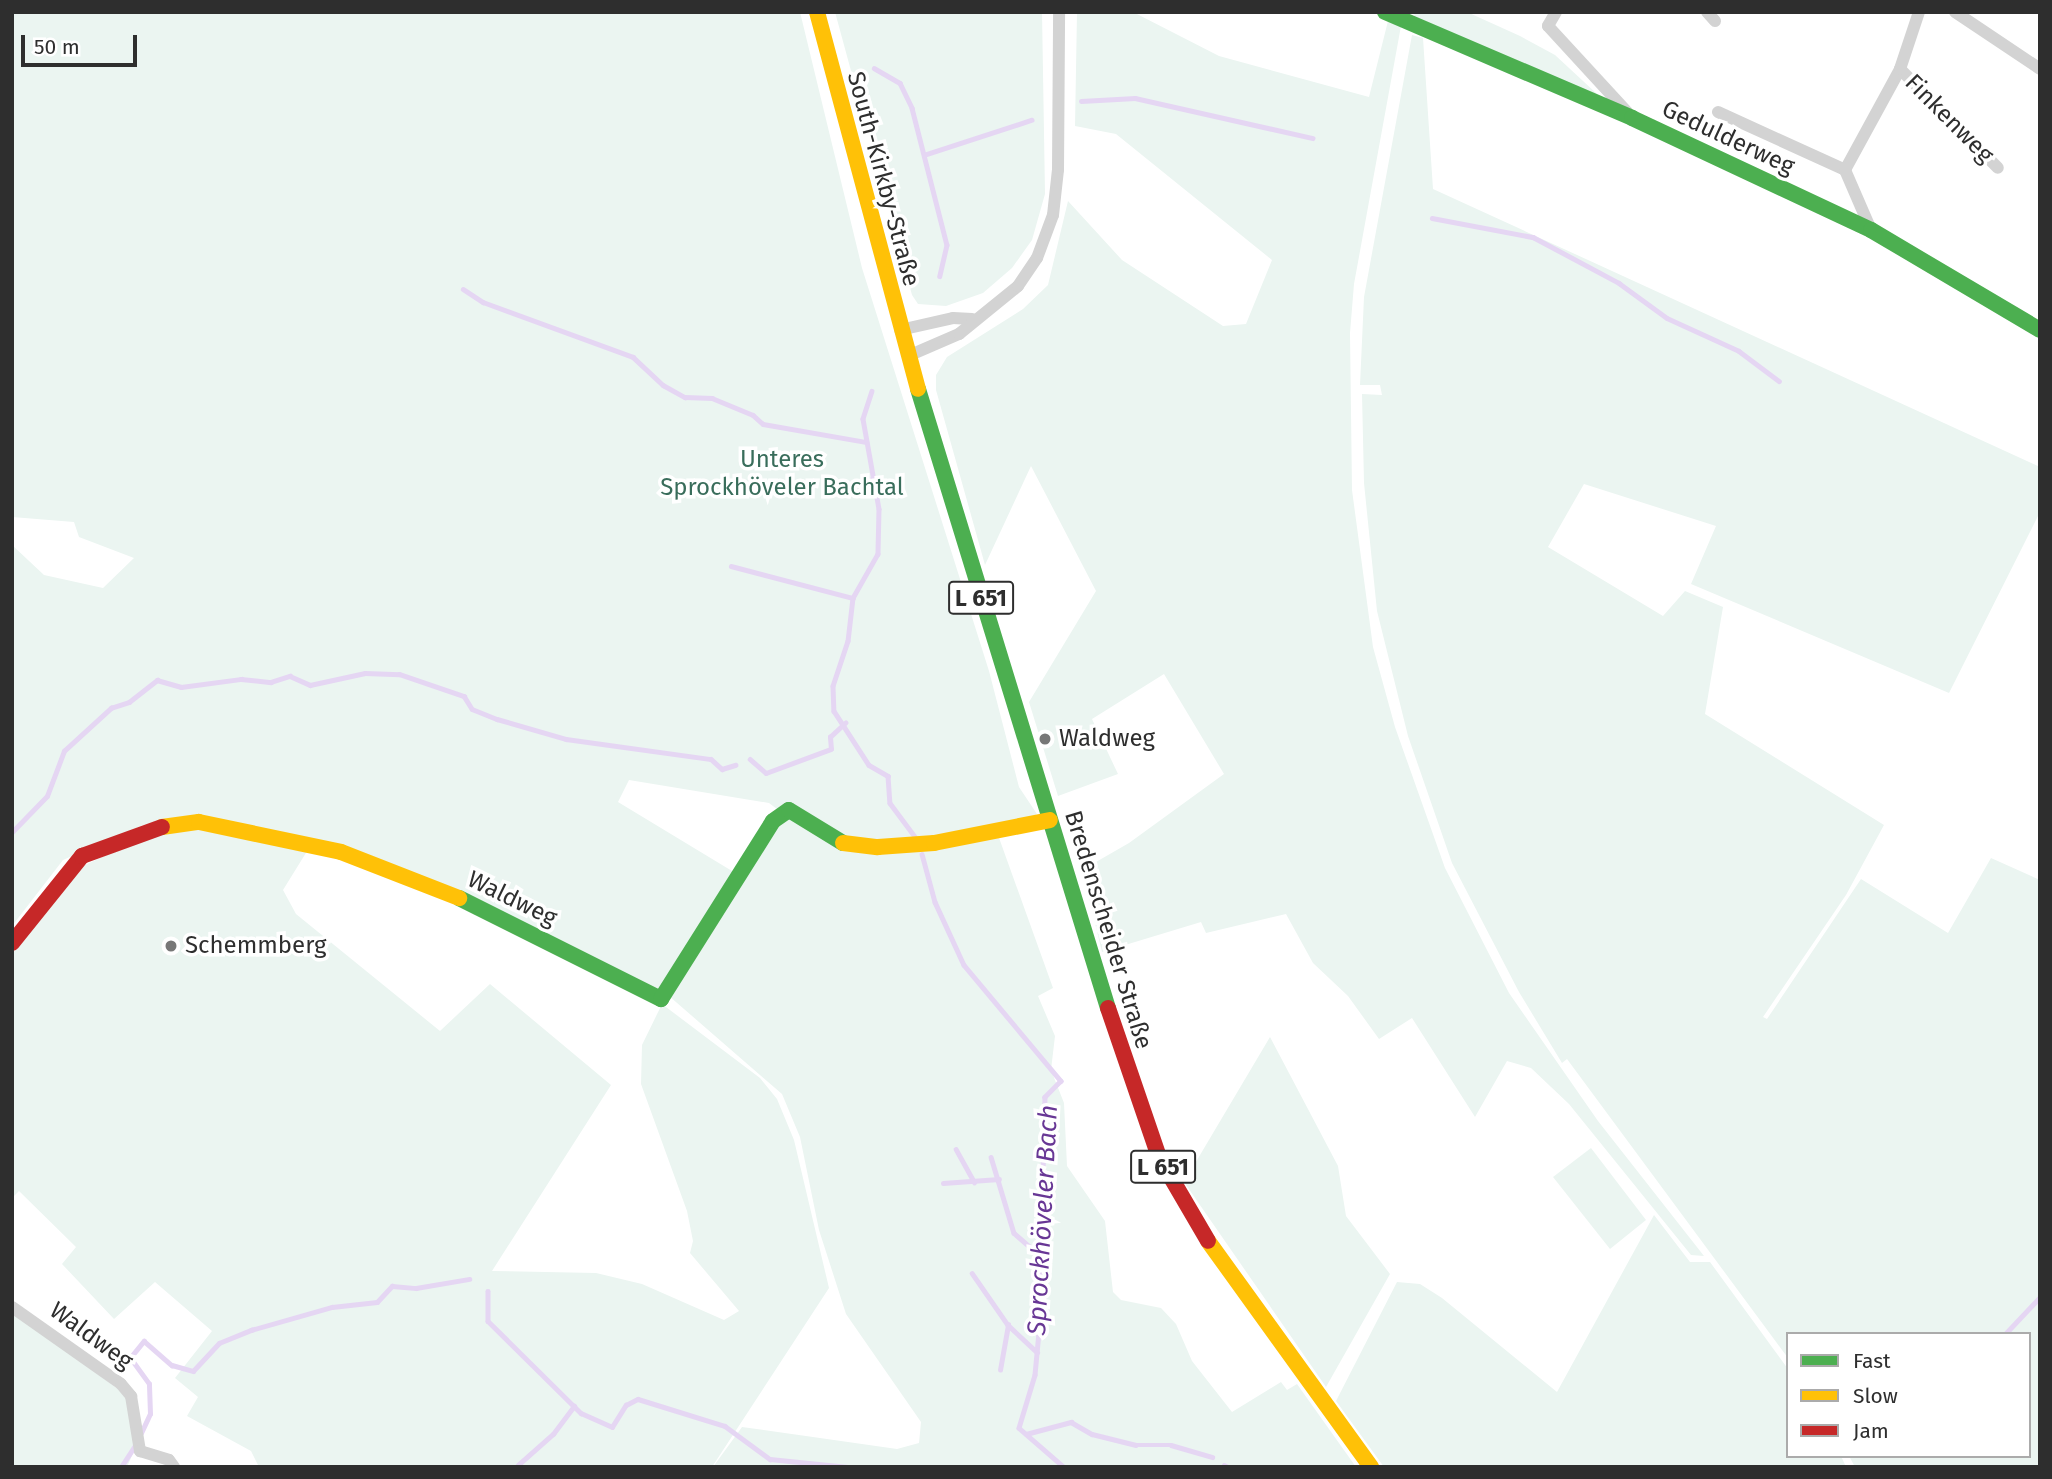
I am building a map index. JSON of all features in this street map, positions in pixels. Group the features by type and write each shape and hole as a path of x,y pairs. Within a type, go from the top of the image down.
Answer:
{"street":[{"name":"South-Kirkby-Straße","path":"817,12 908,356"},
{"path":"908,356 959,334 972,319 1006,297 1028,274 1053,215 1058,170 1059,12"},
{"name":"Gedulderweg","path":"1385,12 1632,118 1871,230 2040,330"},
{"path":"1556,12 1548,26 1632,118"},
{"name":"Finkenweg","path":"1845,170 1900,69 1919,12"},
{"path":"1955,12 2040,69"},
{"name":"Finkenweg","path":"1900,69 1998,168"},
{"path":"1718,112 1845,170 1871,230"},
{"path":"901,330 953,318 972,319"},
{"name":"Bredenscheider Straße","path":"908,356 1050,820 1158,1157 1207,1240 1371,1467"},
{"name":"Waldweg","path":"12,943 82,856 145,830 199,822 341,852 488,910 661,999 773,821 789,810 842,843 878,847 924,844 1050,820"},
{"name":"Waldweg","path":"12,1307 121,1384 131,1396 140,1451 169,1460 174,1467"}],"green space":[{"name":"Unteres Sprockhöveler Bachtal","path":"12,12 800,12 862,268 989,671 1019,787 1037,814 998,835 1053,988 1038,996 1055,1036 1051,1070 1064,1103 1067,1166 1105,1221 1113,1292 1121,1300 1161,1308 1176,1324 1192,1361 1232,1412 1281,1382 1287,1390 1297,1384 1356,1467 713,1467 742,1427 897,1449 919,1443 921,1422 846,1314 819,1230 800,1137 782,1094 669,996 777,809 769,803 629,780 618,802 737,874 658,996 342,849 143,825 63,860 12,926 12,545 44,575 103,588 134,558 79,537 74,522 12,517"},
{"path":"835,12 1042,12 1045,194 1032,240 1012,268 983,293 946,306 918,304 912,295"},
{"path":"1077,12 1133,12 1219,56 1369,97 1388,21 1401,26 1354,284 1350,333 1352,490 1373,647 1395,727 1445,868 1509,993 1598,1121 1704,1256 1691,1255 1569,1104 1531,1068 1507,1061 1475,1117 1412,1018 1379,1039 1348,996 1313,963 1286,914 1206,933 1201,922 1102,952 1082,870 1129,843 1224,774 1164,674 1092,719 1118,774 1058,796 1029,702 1096,591 1031,466 985,565 936,390 936,375 947,357 1023,309 1048,285 1068,201 1122,260 1223,326 1246,324 1272,260 1116,134 1075,126"},
{"path":"1415,12 1467,12 1520,36 1555,55 1610,106 1413,20"},
{"path":"1412,35 1423,38 1433,189 2040,467 2040,512 1949,693 1691,584 1716,526 1584,484 1548,547 1663,616 1685,591 1723,607 1705,714 1884,825 1846,895 1763,1017 1767,1019 1861,879 1948,933 1991,858 2040,880 2040,1467 1855,1467 1850,1458 2031,1458 2031,1332 1786,1332 1786,1355 1567,1059 1562,1063 1519,992 1452,863 1408,736 1377,611 1364,483 1362,394 1382,395 1380,385 1360,385 1364,297"},
{"path":"198,829 309,848 283,890 296,914 440,1031 490,984 611,1085 492,1271 596,1273 642,1284 724,1320 739,1311 690,1253 693,1241 687,1211 641,1084 642,1045 662,1004 760,1078 777,1099 794,1140 829,1288 712,1467 259,1467 251,1451 187,1416 198,1397 175,1378 212,1331 155,1282 114,1319 62,1264 76,1247 19,1191 12,1198 12,955 32,920 74,870 146,837"},
{"path":"1270,1037 1338,1166 1346,1216 1390,1274 1326,1387 1184,1182"},
{"path":"1591,1148 1646,1220 1610,1249 1553,1177"},
{"path":"1654,1215 1690,1262 1710,1262 1786,1366 1786,1458 1842,1458 1846,1467 1384,1467 1336,1401 1397,1282 1420,1284 1442,1298 1557,1392"},
{"path":"12,1312 129,1397 134,1451 127,1467 12,1467"}],"waterway":[{"name":"Sprockhöveler Bach","path":"874,68 900,83 912,108 947,245 940,276"},
{"path":"1081,101 1135,98 1313,138"},
{"path":"924,155 1031,120"},
{"path":"1432,218 1533,237 1619,283 1667,318 1739,351 1779,381"},
{"path":"463,289 483,302 633,357 663,385 685,397 712,398 753,415 763,424 866,442"},
{"name":"Sprockhöveler Bach","path":"872,391 863,419 879,509 878,554 853,598 848,641 833,686 834,711 869,765 888,776 890,803 916,838"},
{"path":"855,482 873,479"},
{"path":"731,566 853,598"},
{"path":"12,832 47,796 64,751 111,708 129,702 157,680 181,687 241,679 271,682 290,676 310,685 365,673 399,674 464,696 472,709 497,719 566,739 711,759 722,769 735,765"},
{"path":"750,759 766,773 831,749 830,737 845,723"},
{"name":"Sprockhöveler Bach","path":"922,854 935,902 964,965 1061,1081 1045,1097 1039,1332 1035,1375 1019,1428 1064,1467"},
{"path":"956,1149 974,1182"},
{"path":"991,1157 1014,1233 1039,1255"},
{"path":"943,1183 999,1179"},
{"path":"972,1273 1008,1325 1037,1352"},
{"path":"141,1433 150,1414 149,1384 130,1358 144,1341 172,1365 193,1371 219,1343 251,1330 332,1307 377,1302 392,1286 416,1288 469,1279"},
{"path":"488,1291 488,1321 581,1413 612,1427 626,1405 638,1399 725,1426 770,1459 848,1467"},
{"path":"2007,1332 2040,1297"},
{"path":"1000,1370 1008,1325"},
{"path":"518,1465 553,1434 574,1406"},
{"name":"Sprockhöveler Bach","path":"1026,1434 1071,1422 1092,1434 1136,1445 1171,1445 1212,1457"},
{"path":"121,1467 136,1444"},
{"name":"Sprockhöveler Bach","path":"1224,1465 1228,1467"}],"traffic: fast":[{"path":"1385,12 1632,118 1871,230 2040,330"},
{"path":"918,389 1108,1008"},
{"path":"459,898 661,999 773,821 789,810 843,843"}],"traffic: slow":[{"path":"817,12 918,389"},
{"path":"843,843 878,847 934,843 1050,820"},
{"path":"162,827 199,822 341,852 459,898"},
{"path":"1208,1241 1371,1467"}],"traffic: jam":[{"path":"12,943 82,856 162,827"},
{"path":"1108,1008 1159,1157 1208,1241"}],"place":[{"name":"Waldweg","path":"1045,739"},
{"name":"Schemmberg","path":"171,946"}]}
